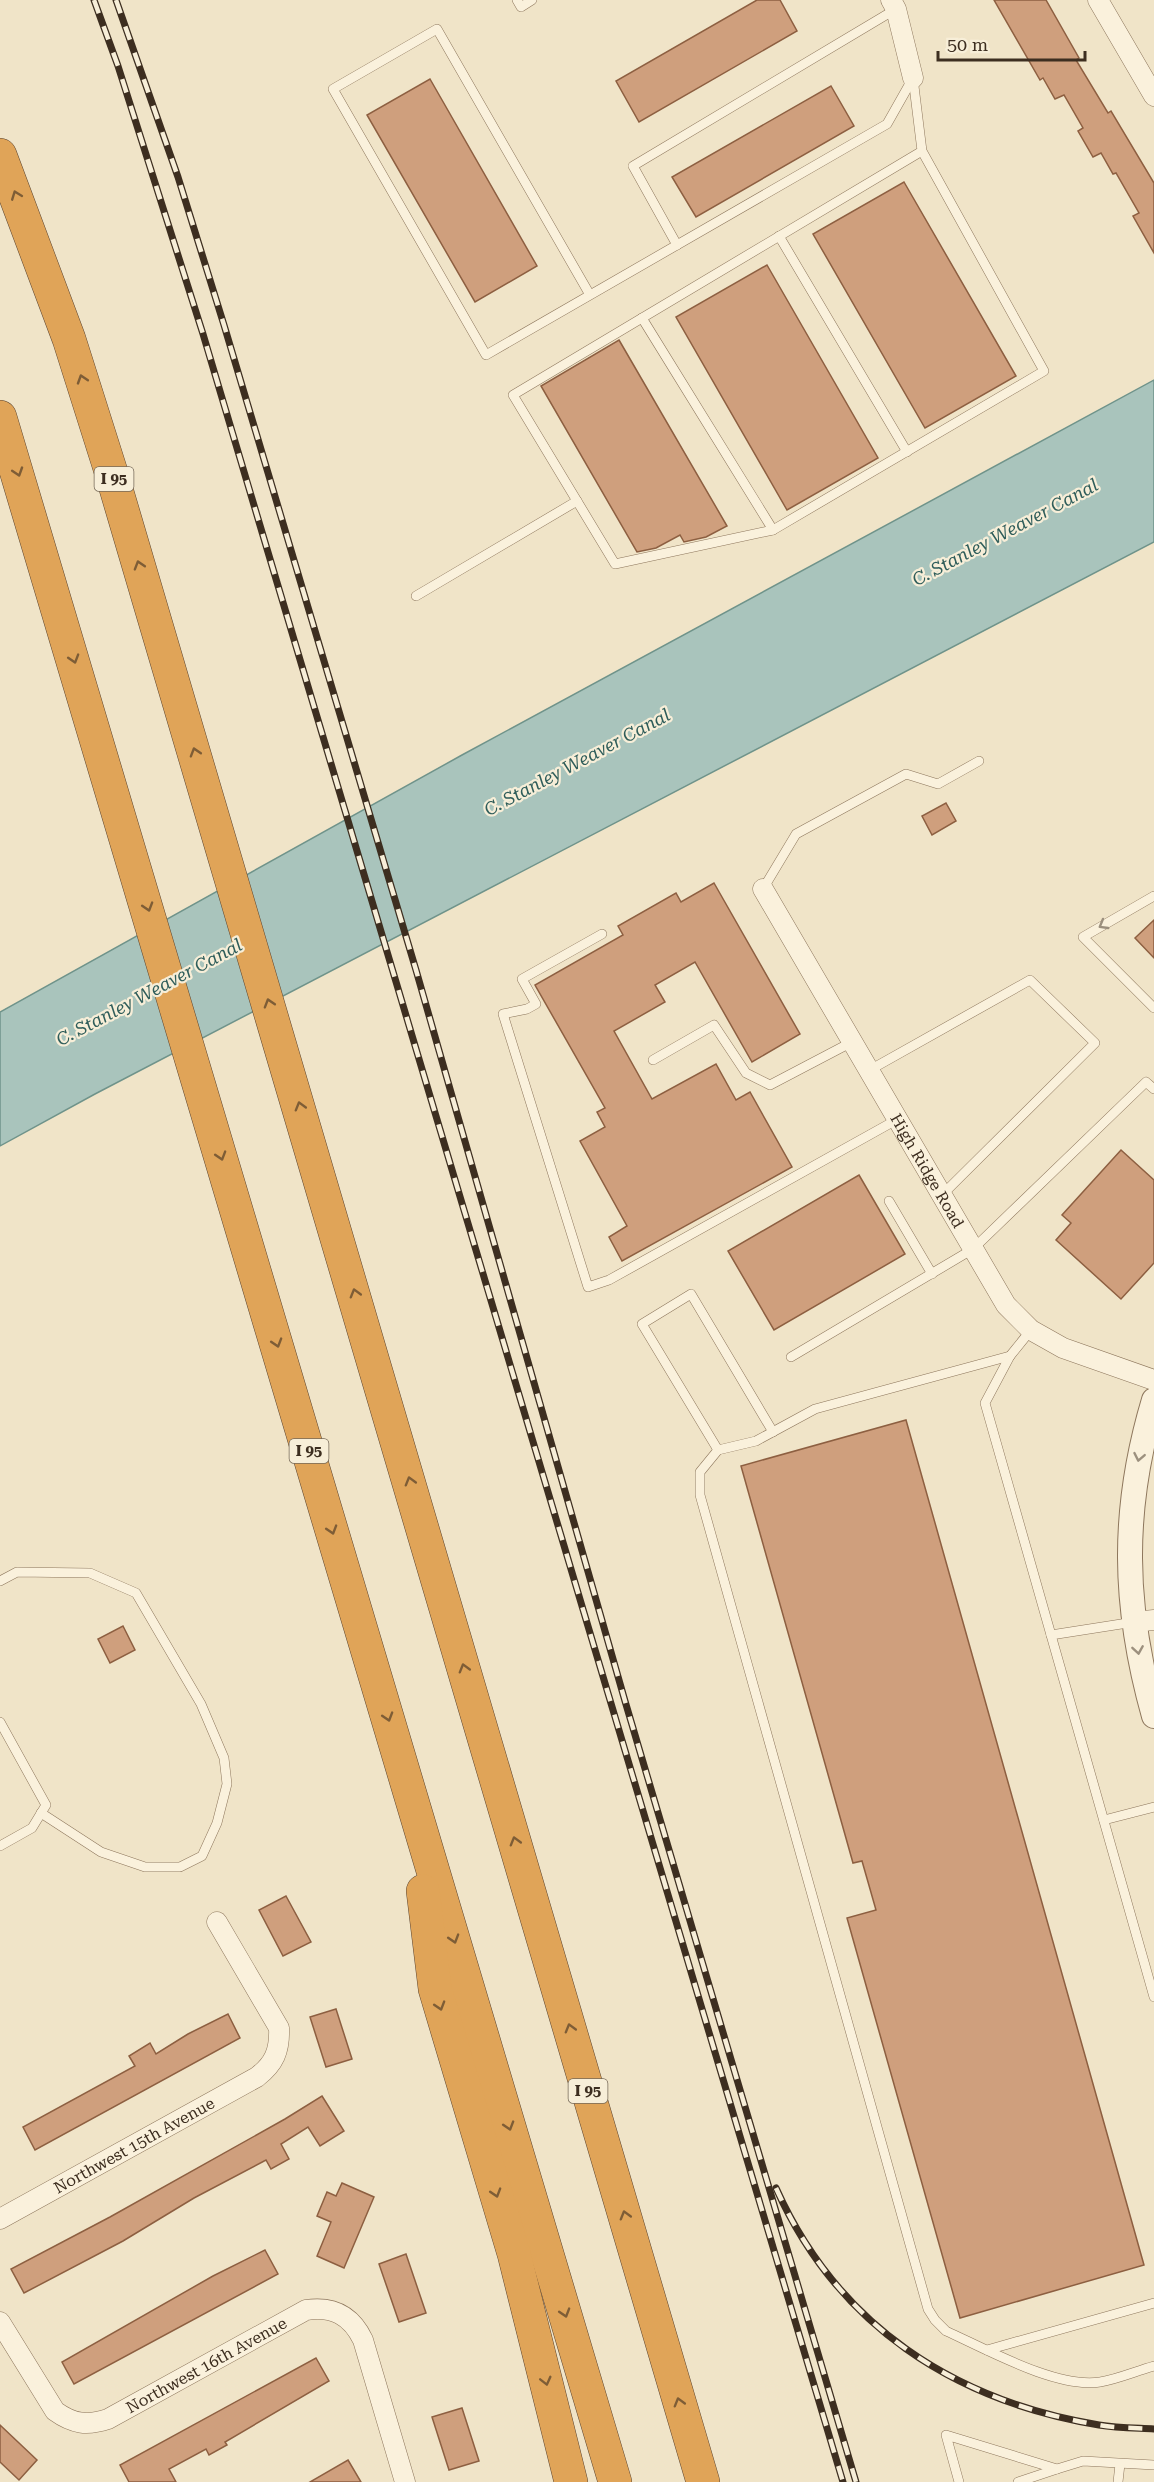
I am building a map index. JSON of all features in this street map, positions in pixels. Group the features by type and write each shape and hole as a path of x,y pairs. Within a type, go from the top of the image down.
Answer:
{"highway":[{"name":"I 95","path":"0,155 45,272 88,395 704,2474"},
{"name":"I 95","path":"0,417 615,2482"},
{"path":"413,1803 435,1989 514,2254 571,2482"}],"street":[{"path":"1098,0 1152,89"},
{"path":"894,4 913,78"},
{"name":"High Ridge Road","path":"763,888 1006,1305 1031,1330 1063,1348 1154,1380"},
{"path":"1154,1400 1140,1447 1130,1520 1129,1563 1144,1621 1139,1655 1154,1716"},
{"name":"Northwest 15th Avenue","path":"0,2219 257,2077 268,2068 276,2056 280,2043 279,2028 217,1922"},
{"name":"Northwest 16th Avenue","path":"0,2322 55,2412 66,2420 80,2424 94,2424 108,2419 306,2310 320,2308 334,2310 357,2327 363,2340 405,2482"}],"lane":[{"path":"517,0 521,7 532,0"},
{"path":"677,245 633,166 894,4"},
{"path":"590,295 437,29 333,89 486,355 887,124 913,78"},
{"path":"913,78 922,151 1044,372 773,530 615,564 513,395 922,151"},
{"path":"779,236 907,452"},
{"path":"642,318 773,530"},
{"path":"416,596 577,501"},
{"path":"763,888 796,834 906,774 938,784 979,761"},
{"path":"1154,896 1083,937 1154,1008"},
{"path":"602,934 522,979 536,1004 527,1009 503,1014 588,1287 609,1280 898,1119"},
{"path":"868,1071 1030,980 1095,1043 942,1195"},
{"path":"653,1060 714,1025 746,1073 770,1085 852,1042"},
{"path":"791,1357 973,1249 1146,1082 1154,1089"},
{"path":"889,1200 932,1274"},
{"path":"717,1450 642,1324 691,1294 773,1432"},
{"path":"1031,1330 1010,1356 985,1403 1154,1997"},
{"path":"1010,1356 815,1409 756,1441 717,1450 700,1472 700,1495 928,2309 934,2320 946,2331 1040,2373 1074,2381 1099,2382 1154,2366"},
{"path":"0,1581 17,1572 90,1573 136,1593 201,1704 224,1758 227,1784 217,1823 202,1856 180,1867 145,1867 101,1852 41,1813"},
{"path":"1050,1635 1144,1621"},
{"path":"0,1722 46,1806 32,1828 0,1846"},
{"path":"1104,1820 1154,1807"},
{"path":"987,2350 1154,2303"},
{"path":"959,2482 946,2435 1058,2469"},
{"path":"1018,2482 1083,2461 1154,2465"},
{"path":"1118,2482 1120,2464"}],"water":[{"name":"C. Stanley Weaver Canal","path":"1154,380 1154,542 95,1094 0,1146 0,1012 462,755"}],"building":[{"path":"757,0 780,0 797,31 639,122 616,81"},
{"path":"994,0 1046,0 1079,58 1076,60 1108,113 1111,111 1154,183 1154,253 1133,216 1139,213 1116,173 1113,174 1101,153 1093,157 1078,131 1083,128 1064,95 1055,99 1043,78 1040,80"},
{"path":"430,79 537,266 475,302 367,115"},
{"path":"831,86 854,126 696,217 672,177"},
{"path":"904,182 1016,376 925,428 813,234"},
{"path":"767,265 878,458 787,510 676,317"},
{"path":"619,340 727,526 706,537 684,542 680,535 656,548 637,552 541,386"},
{"path":"946,803 956,821 932,835 922,816"},
{"path":"714,883 800,1034 752,1062 695,962 655,985 665,1002 614,1031 652,1099 716,1064 736,1100 750,1092 792,1167 622,1261 609,1237 627,1226 580,1141 605,1127 597,1112 605,1108 535,985 623,935 618,926 676,893 681,902"},
{"path":"1154,920 1154,958 1135,938"},
{"path":"1121,1150 1154,1180 1154,1263 1121,1299 1056,1240 1071,1223 1062,1215"},
{"path":"859,1175 905,1254 774,1330 728,1251"},
{"path":"906,1420 1144,2265 960,2318 847,1918 876,1910 862,1861 853,1863 741,1466"},
{"path":"123,1626 135,1650 110,1663 98,1639"},
{"path":"286,1896 311,1942 283,1956 259,1910"},
{"path":"336,2009 352,2059 326,2067 310,2017"},
{"path":"228,2014 240,2038 35,2150 23,2127 135,2066 129,2056 150,2043 156,2054 188,2034"},
{"path":"322,2096 344,2131 320,2146 308,2127 281,2144 289,2159 271,2169 266,2160 194,2198 123,2241 24,2293 11,2269 110,2217"},
{"path":"342,2183 374,2197 344,2268 317,2256 331,2222 317,2216 327,2192 336,2196"},
{"path":"265,2250 278,2274 74,2384 62,2362 213,2276"},
{"path":"406,2254 426,2313 399,2322 379,2264"},
{"path":"316,2358 329,2381 225,2442 227,2445 209,2455 206,2449 169,2469 176,2482 129,2482 120,2465"},
{"path":"462,2408 479,2461 449,2470 432,2417"},
{"path":"0,2425 37,2460 19,2480 0,2462"},
{"path":"348,2460 361,2482 310,2482"}],"railway":[{"path":"94,0 118,66 203,334 843,2482"},
{"path":"116,0 178,177 224,325 416,970 625,1701 856,2482"},
{"path":"776,2188 801,2237 832,2279 867,2317 906,2349 949,2376 996,2397 1046,2414 1106,2426 1154,2429"}]}
